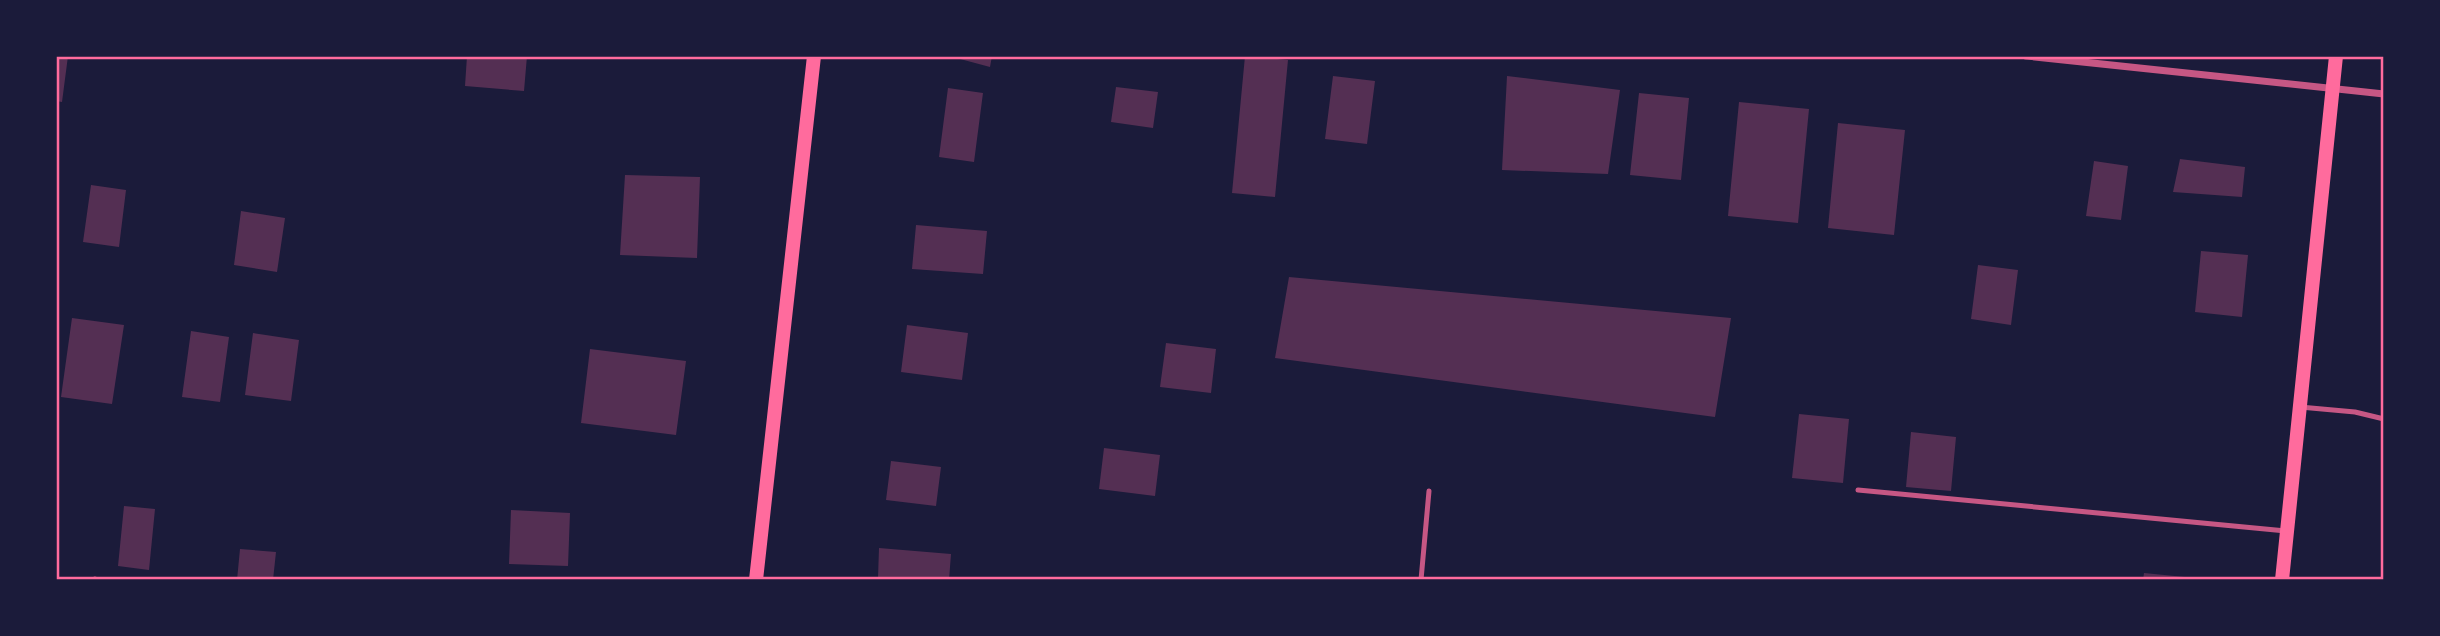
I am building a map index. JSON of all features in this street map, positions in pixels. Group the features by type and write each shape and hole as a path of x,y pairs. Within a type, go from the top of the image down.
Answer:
{"main road":[{"path":"756,580 814,56"},
{"path":"2282,580 2336,56"}],"street":[{"path":"2026,56 2384,94"}],"lane":[{"path":"2300,407 2355,412 2384,419"},
{"path":"1858,490 2286,531"},
{"path":"1421,580 1429,491"}],"building":[{"path":"56,56 68,56 62,102 56,101"},
{"path":"467,56 527,56 524,91 465,86"},
{"path":"949,56 992,56 990,67"},
{"path":"1245,56 1288,60 1275,197 1232,193"},
{"path":"1333,76 1375,81 1367,144 1325,139"},
{"path":"1507,76 1620,90 1608,174 1502,170"},
{"path":"1116,87 1158,92 1153,128 1111,122"},
{"path":"948,88 983,93 974,162 939,157"},
{"path":"1639,93 1689,98 1681,180 1630,175"},
{"path":"1739,102 1809,109 1798,223 1728,216"},
{"path":"1838,123 1905,130 1894,235 1828,228"},
{"path":"2180,159 2245,167 2242,197 2173,192"},
{"path":"2094,161 2128,166 2121,220 2086,216"},
{"path":"625,175 700,177 697,258 620,255"},
{"path":"91,185 126,190 119,247 83,242"},
{"path":"241,211 285,218 277,272 234,265"},
{"path":"916,225 987,231 983,274 912,269"},
{"path":"2201,251 2248,255 2242,317 2195,312"},
{"path":"1978,265 2018,270 2011,325 1971,319"},
{"path":"1289,277 1731,318 1715,417 1275,358"},
{"path":"72,318 124,325 112,404 61,397"},
{"path":"907,325 968,333 962,380 901,372"},
{"path":"191,331 229,337 220,402 182,397"},
{"path":"253,333 299,340 291,401 245,395"},
{"path":"1166,343 1216,349 1211,393 1160,387"},
{"path":"590,349 686,361 676,435 581,423"},
{"path":"1799,414 1849,419 1843,483 1792,478"},
{"path":"1911,432 1956,437 1951,491 1906,487"},
{"path":"1104,448 1160,455 1155,496 1099,489"},
{"path":"891,461 941,467 936,506 886,500"},
{"path":"124,506 155,509 149,570 118,566"},
{"path":"511,510 570,513 568,566 509,564"},
{"path":"879,548 951,554 949,580 878,578"},
{"path":"240,549 276,552 273,580 237,580"},
{"path":"2144,573 2195,578 2195,580 2143,580"}]}
